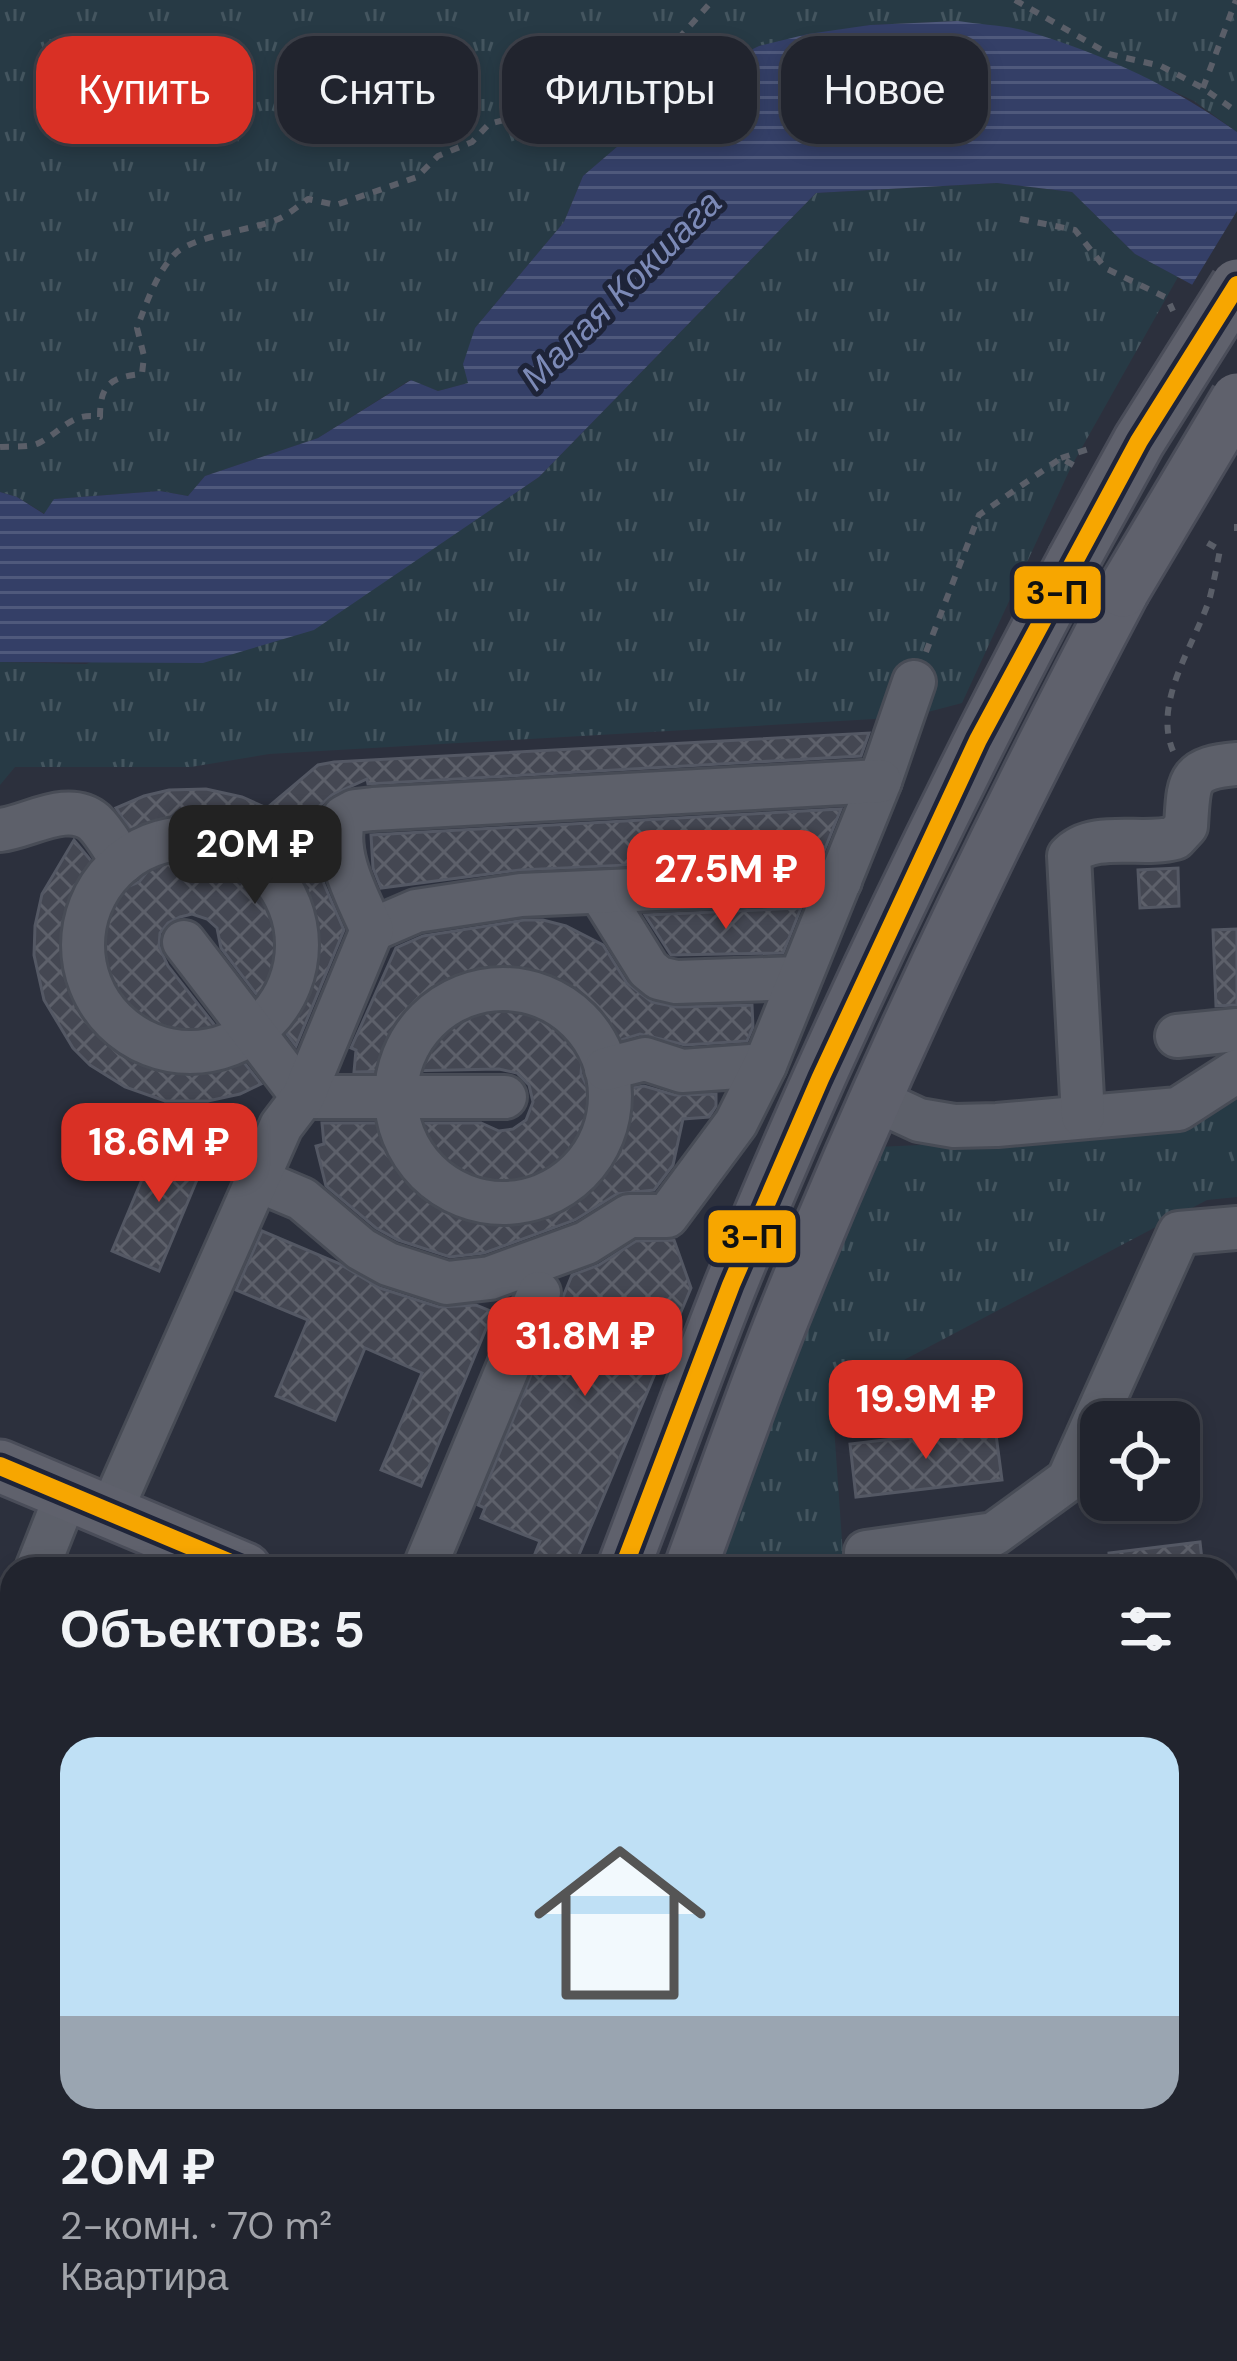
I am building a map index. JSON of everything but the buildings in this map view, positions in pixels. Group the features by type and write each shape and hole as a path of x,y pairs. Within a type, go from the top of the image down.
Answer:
{"main road":[{"path":"628,1557 731,1286 820,1079 977,740 1139,441 1237,285"},
{"path":"694,1557 788,1304 993,847 1124,591 1237,399"},
{"path":"0,1466 216,1557"}],"lane":[{"path":"257,1180 302,1199 361,1250 447,1283 490,1278 586,1243 629,1216 668,1216 736,1123 765,1065 880,781 914,682"},
{"path":"1083,1116 1069,856 1093,843 1175,838 1186,826 1185,798 1193,778 1211,766 1237,764"},
{"path":"372,930 341,843 344,817 355,811 880,781"},
{"path":"0,830 66,814 85,818 94,822 123,862"},
{"path":"198,839 244,852 269,872 287,898 296,929 297,961 287,991 269,1018 253,1031 214,1050 183,1052 151,1045 124,1030 102,1006 88,977 83,946 88,914 101,886 123,862 151,846 198,839"},
{"path":"46,1557 88,1503 281,1126 303,1097 372,930 416,911 458,903 840,881"},
{"path":"600,892 658,978 676,982 798,978"},
{"path":"184,942 303,1097"},
{"path":"495,989 527,992 556,1003 582,1023 606,1069 609,1112 600,1143 570,1179 527,1201 496,1204 464,1196 436,1180 415,1157 401,1128 396,1097 400,1065 414,1036 436,1013 464,997 495,989"},
{"path":"1177,1036 1237,1030"},
{"path":"606,1069 645,1059 682,1071 765,1065"},
{"path":"876,1100 920,1120 954,1126 1178,1109 1237,1071"},
{"path":"303,1097 505,1097"},
{"path":"866,1557 866,1552 996,1551 1068,1480 1179,1233 1237,1228"},
{"path":"429,1557 538,1293"}],"path":[{"path":"0,446 38,445 85,414 100,417 100,396 109,384 142,374 144,356 137,328 175,254 190,244 211,241 234,228 277,220 308,199 336,205 417,177 438,156 472,142 489,124 515,117 550,118 561,100 594,83 608,57 679,38 713,0"},
{"path":"1015,0 1108,54 1161,66 1237,112"},
{"path":"1203,88 1236,0"},
{"path":"1020,219 1075,230 1105,268 1167,298 1176,317"},
{"path":"1061,458 1103,445"}],"green space":[{"path":"0,0 1237,0 1237,132 1194,101 1112,62 958,21 781,36 781,42 757,47 757,36 502,36 502,144 620,144 583,176 564,222 475,328 468,383 438,391 410,380 318,438 205,476 188,496 160,491 54,499 45,514 0,492"},
{"path":"997,183 1072,192 1135,254 1178,277 1071,467 962,703 909,717 269,754 191,767 15,767 0,785 0,662 86,664 448,538 539,477 816,193"},
{"path":"1237,1085 1237,1197 1207,1200 832,1398 843,1557 715,1557 877,1147 1156,1134"}],"water":[{"name":"Малая Кокшага","path":"958,21 1024,30 1139,74 1237,132 1237,319 1215,297 1135,254 1072,192 997,183 816,193 539,477 314,630 203,663 0,662 0,492 44,514 54,499 160,491 188,496 205,476 318,438 411,380 438,391 468,383 463,364 475,328 564,222 583,176 620,144 757,144 757,47 781,41 781,144 988,144 988,36 800,36 870,25"}],"pier":[{"path":"1237,211 1237,325 1211,301 1189,290"}],"transit line":[{"name":"3-П","path":"628,1557 731,1285 820,1079 978,740 1139,441 1237,285"},
{"name":"3-П","path":"0,1466 216,1557"}]}
